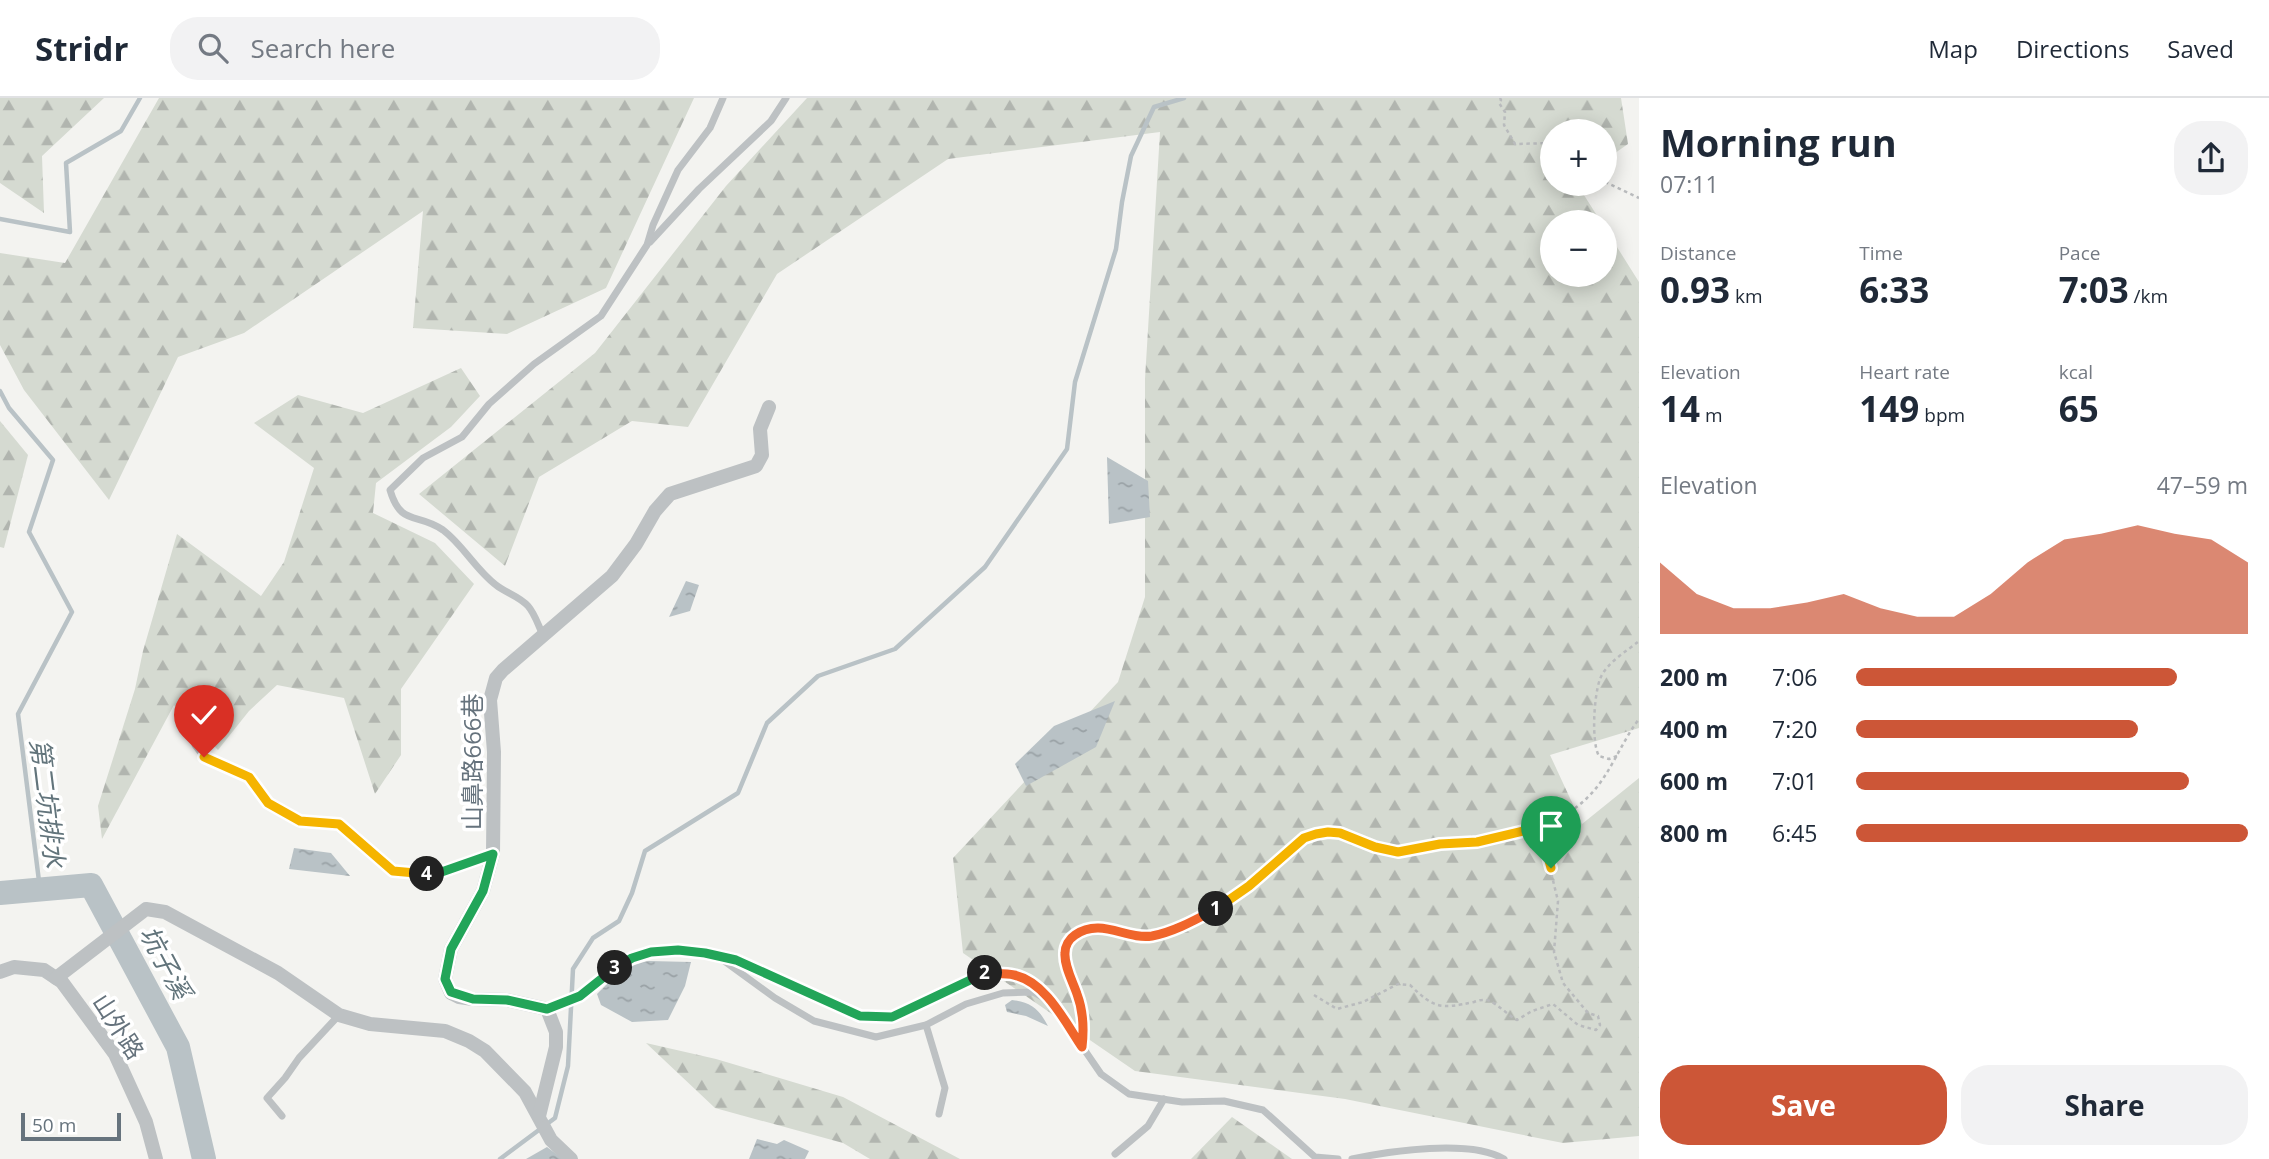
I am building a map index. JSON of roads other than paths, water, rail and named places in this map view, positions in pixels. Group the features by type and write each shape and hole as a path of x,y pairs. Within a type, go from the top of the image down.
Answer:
{"street":[{"name":"山鼻路666巷","path":"547,1009 507,1000 459,996 451,992 445,979 451,949 483,891 493,854 494,752 490,709 492,687 503,670 612,576 636,544 655,511 670,494 756,466 762,454 760,429 769,407"},
{"path":"0,972 14,967 44,970 56,978 146,909 165,912 261,963 340,1015 370,1024 445,1031 469,1041 485,1051 525,1092 541,1118 548,1136 571,1159"},
{"name":"山外路","path":"56,978 62,982 115,1054 146,1122 156,1159"},
{"path":"541,1118 556,1047 556,1032 547,1009"}],"lane":[{"path":"647,246 653,225 678,170 710,128 723,98"},
{"path":"543,635 526,603 497,586 444,531 406,515 394,505 390,490 424,458 462,437 489,404 534,363 601,316 647,246 699,190 771,121 786,98"},
{"path":"201,719 195,745 204,757 249,777 268,803 300,821 339,824 393,871 433,875 493,854"},
{"path":"547,1009 588,990 620,964 632,958 651,952 678,950 736,960 777,977 815,998 860,1016 892,1017 982,973 1016,975 1036,987 1053,1004 1101,1074 1129,1094 1182,1102 1224,1101 1263,1110 1315,1157 1338,1159"},
{"path":"715,955 775,998 814,1021 876,1037 926,1025 966,1004 1003,992 1033,992 1053,1004"},
{"path":"282,1116 267,1098 299,1058 340,1015"},
{"path":"926,1025 945,1088 939,1114"},
{"path":"1115,1154 1148,1126 1164,1099"},
{"path":"1352,1159 1387,1152 1467,1149 1504,1159"}],"water":[{"path":"1107,457 1148,481 1150,517 1109,524"},
{"path":"686,581 699,585 690,611 669,617"},
{"path":"1115,701 1096,747 1026,786 1015,764 1054,726"},
{"path":"294,848 331,853 350,876 289,869"},
{"path":"649,961 691,962 685,986 668,1020 632,1022 601,1005 597,994 609,983 627,969"},
{"path":"1012,1000 1034,1007 1048,1026 1026,1016 1007,1012 1005,1005"},
{"path":"757,1139 777,1144 784,1140 809,1151 805,1159 749,1159"},
{"path":"547,1147 563,1159 526,1159"}],"waterway":[{"name":"第二坑排水","path":"0,219 70,232 66,163 121,131 140,98"},
{"path":"500,1159 555,1118 568,1066 573,969 593,938 619,921 632,893 645,851 738,793 767,723 818,676 895,649 985,567 1067,449 1075,382 1116,249 1131,156 1154,107 1184,98"},
{"name":"第二坑排水","path":"0,391 9,408 53,460 29,532 72,612 18,714 40,889"},
{"name":"坑子溪","path":"0,893 91,885 178,1047 204,1159"}]}
